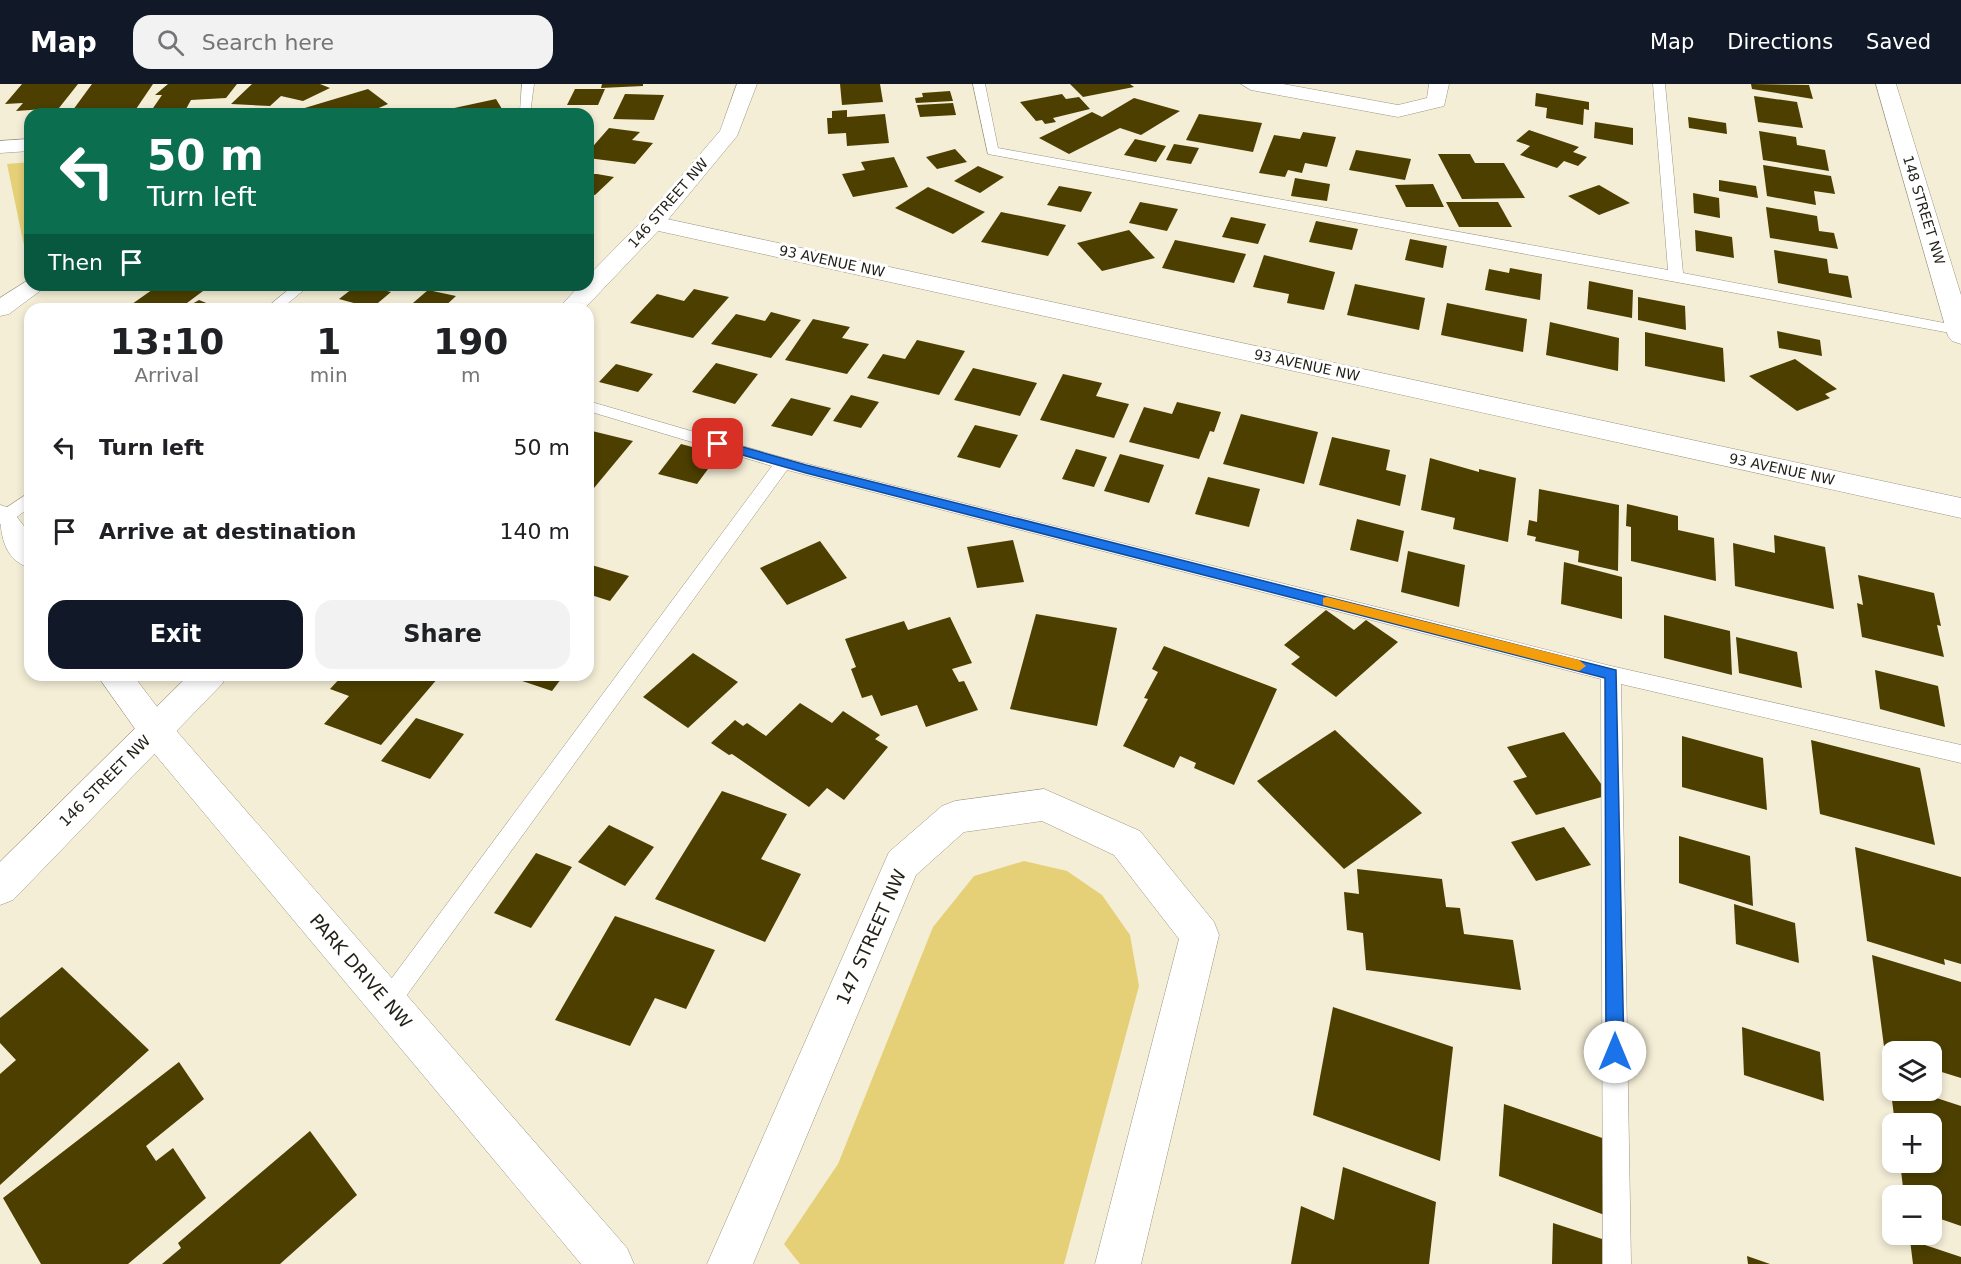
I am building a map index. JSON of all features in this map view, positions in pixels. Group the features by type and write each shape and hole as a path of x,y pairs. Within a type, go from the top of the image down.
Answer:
{"street":[{"name":"146 STREET NW","path":"594,284 653,223 730,132 747,84"},
{"path":"1251,84 1398,111 1437,102 1439,84"},
{"name":"148 STREET NW","path":"1886,84 1960,333"},
{"path":"0,147 24,145"},
{"name":"93 AVENUE NW","path":"653,223 1961,508"},
{"path":"0,309 27,291"},
{"name":"146 STREET NW","path":"576,303 587,291"},
{"path":"2,517 24,548"},
{"name":"PARK DRIVE NW","path":"118,681 155,730 611,1264"},
{"name":"146 STREET NW","path":"0,888 204,681"},
{"name":"147 STREET NW","path":"730,1264 902,864 955,817 1044,805 1127,843 1200,935 1118,1264"}],"lane":[{"path":"526,108 528,84"},
{"path":"979,84 992,152 1676,276 1960,333"},
{"path":"1659,84 1676,276"},
{"path":"280,303 295,291"},
{"path":"594,408 783,463 1611,674 1961,754"},
{"path":"388,1002 783,463"},
{"path":"2,517 24,502"},
{"path":"1611,674 1617,1264"}],"shaded area":[{"path":"24,163 24,245 7,164"},
{"path":"1024,861 1067,871 1102,895 1130,935 1139,986 1064,1264 800,1264 784,1244 838,1164 933,927 974,876"}],"building":[{"path":"22,84 78,84 59,108 24,108 24,110 16,111 23,103 5,104"},
{"path":"92,84 153,84 137,108 74,108"},
{"path":"168,84 237,84 226,98 191,100 187,108 153,108 162,95 155,95"},
{"path":"252,84 320,84 330,88 303,101 281,96 270,106 231,104"},
{"path":"602,84 643,84 643,86 601,88"},
{"path":"840,84 880,84 883,102 842,105"},
{"path":"1070,84 1130,84 1134,87 1083,97"},
{"path":"1751,84 1809,85 1813,99 1752,89"},
{"path":"368,89 388,104 379,108 305,108"},
{"path":"575,89 605,89 598,105 567,105"},
{"path":"950,91 953,101 916,103 915,98 923,97 922,93"},
{"path":"1536,93 1589,102 1589,110 1584,109 1583,125 1546,118 1547,108 1535,106"},
{"path":"625,94 664,95 654,120 613,119"},
{"path":"1062,94 1066,99 1079,97 1090,109 1053,118 1056,122 1045,124 1042,120 1036,121 1020,102"},
{"path":"1754,96 1797,102 1803,128 1758,122"},
{"path":"1134,98 1180,111 1141,135 1120,128 1069,154 1039,138 1092,112 1102,117"},
{"path":"496,99 501,108 454,108"},
{"path":"953,103 956,115 920,117 917,105"},
{"path":"847,110 847,117 885,114 889,143 847,146 846,133 828,134 827,118 832,118 832,111"},
{"path":"1199,114 1262,123 1253,152 1186,140"},
{"path":"1688,117 1726,123 1727,134 1689,128"},
{"path":"1595,122 1633,128 1633,145 1594,138"},
{"path":"609,128 640,132 632,140 653,143 635,164 594,159 594,145"},
{"path":"1529,130 1579,147 1573,152 1587,157 1578,166 1564,161 1557,168 1520,155 1530,146 1516,141"},
{"path":"1759,131 1796,137 1797,145 1825,150 1829,171 1763,160"},
{"path":"1303,132 1336,137 1327,167 1305,163 1302,173 1288,170 1285,177 1259,173 1274,135 1300,139"},
{"path":"1135,139 1166,146 1156,162 1124,155"},
{"path":"1174,144 1199,148 1191,164 1166,160"},
{"path":"955,149 967,162 937,169 926,157"},
{"path":"1356,150 1411,159 1405,180 1349,170"},
{"path":"1438,154 1470,154 1475,163 1504,163 1525,198 1462,199"},
{"path":"894,157 908,187 853,197 842,174 865,170 861,162"},
{"path":"1763,165 1831,176 1835,194 1814,191 1816,205 1767,196"},
{"path":"978,166 1004,177 980,193 954,181"},
{"path":"594,174 614,177 595,195"},
{"path":"1295,178 1330,184 1327,201 1291,196"},
{"path":"1719,180 1756,186 1758,198 1719,191"},
{"path":"1433,184 1444,207 1406,207 1395,185"},
{"path":"1599,185 1630,203 1599,215 1568,196"},
{"path":"1059,186 1092,192 1081,212 1047,205"},
{"path":"928,187 985,212 953,234 895,208"},
{"path":"1693,193 1719,198 1720,218 1694,213"},
{"path":"1140,202 1178,209 1167,231 1129,223"},
{"path":"1446,202 1498,202 1512,227 1459,227"},
{"path":"1766,207 1817,216 1819,231 1834,233 1838,249 1770,238"},
{"path":"1001,212 1066,225 1048,256 981,242"},
{"path":"1231,217 1266,224 1258,244 1222,237"},
{"path":"1316,221 1358,229 1352,250 1309,242"},
{"path":"1129,230 1155,258 1102,271 1077,243"},
{"path":"1695,230 1732,237 1734,258 1696,251"},
{"path":"1410,239 1447,246 1443,268 1405,260"},
{"path":"1175,240 1246,254 1234,283 1162,268"},
{"path":"1774,250 1827,259 1829,273 1848,276 1852,298 1778,283"},
{"path":"1264,255 1335,272 1324,310 1287,303 1289,294 1253,287"},
{"path":"1510,268 1542,274 1540,300 1485,290 1489,269 1509,273"},
{"path":"1589,281 1633,290 1632,318 1587,309"},
{"path":"1355,284 1425,298 1419,330 1347,315"},
{"path":"694,289 729,297 693,338 630,323 657,294 684,301"},
{"path":"150,291 203,291 187,303 133,303"},
{"path":"349,291 391,292 378,303 354,303 339,299"},
{"path":"427,291 456,296 448,303 413,303"},
{"path":"1638,297 1685,306 1686,330 1638,320"},
{"path":"1447,303 1527,319 1523,352 1441,335"},
{"path":"771,312 801,320 771,358 711,344 736,314 765,321"},
{"path":"813,319 850,327 842,338 869,344 847,374 785,360"},
{"path":"1550,322 1619,338 1618,371 1546,355"},
{"path":"1777,331 1820,340 1822,356 1779,348"},
{"path":"1645,332 1723,348 1725,382 1645,366"},
{"path":"917,340 965,351 939,395 867,378 883,354 905,359"},
{"path":"1795,359 1837,389 1825,394 1830,398 1797,411 1749,376"},
{"path":"716,363 758,374 735,404 692,392"},
{"path":"616,364 653,374 638,392 599,382"},
{"path":"973,368 1037,383 1020,416 954,400"},
{"path":"1063,374 1102,383 1096,396 1129,404 1114,438 1040,420"},
{"path":"851,395 879,402 861,428 833,421"},
{"path":"791,398 831,408 812,436 771,426"},
{"path":"1177,402 1221,412 1214,432 1210,431 1199,459 1129,442 1144,407 1172,414"},
{"path":"1241,414 1318,432 1304,484 1223,464"},
{"path":"975,425 1018,435 1000,468 957,457"},
{"path":"594,431 633,441 594,488"},
{"path":"1332,437 1390,450 1386,470 1406,475 1400,506 1319,485"},
{"path":"681,444 719,454 697,484 658,474"},
{"path":"1076,449 1107,457 1094,487 1062,479"},
{"path":"1120,454 1164,465 1149,503 1104,491"},
{"path":"1430,458 1479,472 1479,469 1516,478 1508,542 1453,529 1455,518 1421,510"},
{"path":"1208,477 1260,489 1249,527 1195,514"},
{"path":"1539,489 1619,505 1618,571 1578,562 1579,551 1535,541 1536,537 1527,535 1529,520 1537,522"},
{"path":"1627,504 1678,516 1678,530 1714,538 1716,581 1631,561 1631,527 1626,526"},
{"path":"1357,519 1404,531 1398,562 1350,550"},
{"path":"1774,535 1825,547 1834,609 1735,586 1733,543 1775,553"},
{"path":"1013,540 1024,582 977,588 967,547"},
{"path":"820,541 847,578 787,605 760,568"},
{"path":"1408,551 1465,565 1459,607 1401,592"},
{"path":"1564,562 1622,577 1622,619 1561,604"},
{"path":"594,566 629,576 610,601 594,596"},
{"path":"1858,575 1934,593 1941,626 1937,625 1944,657 1862,637 1857,603 1863,605"},
{"path":"1326,610 1354,630 1366,620 1398,642 1336,697 1291,664 1300,657 1284,645"},
{"path":"1036,614 1117,628 1097,726 1010,709"},
{"path":"1664,615 1730,631 1732,675 1664,658"},
{"path":"950,617 972,663 952,669 959,682 964,681 978,710 926,727 917,705 881,716 872,695 862,698 851,669 856,667 845,639 904,621 908,630"},
{"path":"1736,637 1797,652 1802,688 1739,673"},
{"path":"1164,646 1277,689 1234,785 1194,768 1196,763 1180,756 1174,768 1123,746 1148,699 1144,698 1158,672 1152,669"},
{"path":"693,653 738,682 688,728 643,697"},
{"path":"1875,670 1938,686 1945,727 1880,709"},
{"path":"337,681 435,681 381,745 324,724 349,696 330,689"},
{"path":"522,681 560,681 552,691"},
{"path":"800,703 832,723 843,711 880,735 875,739 888,747 844,800 827,788 809,807 732,754 729,755 711,743 735,720 743,726 747,723 766,736"},
{"path":"416,718 464,734 430,779 381,761"},
{"path":"1335,730 1422,813 1344,869 1257,781"},
{"path":"1564,732 1609,795 1536,815 1513,781 1527,777 1507,747"},
{"path":"1682,736 1763,758 1767,810 1682,787"},
{"path":"1811,740 1920,768 1935,845 1820,814"},
{"path":"722,791 787,814 761,859 801,874 765,942 655,899"},
{"path":"609,825 654,847 625,886 578,862"},
{"path":"1564,827 1591,865 1536,881 1511,842"},
{"path":"1679,836 1750,856 1753,906 1679,883"},
{"path":"1855,847 1961,877 1961,964 1944,959 1945,965 1867,941"},
{"path":"536,853 572,867 531,928 494,913"},
{"path":"1357,869 1442,879 1446,907 1460,908 1464,934 1513,940 1521,990 1366,970 1363,933 1347,930 1344,892 1359,894"},
{"path":"1734,904 1795,923 1799,963 1736,944"},
{"path":"615,916 715,950 686,1009 655,998 630,1046 555,1020"},
{"path":"1872,955 1961,982 1961,1078 1942,1072 1942,1041 1883,1041"},
{"path":"62,967 149,1050 0,1185 0,1074 16,1060 0,1043 0,1018"},
{"path":"1333,1007 1453,1047 1440,1161 1313,1115"},
{"path":"1742,1027 1820,1052 1824,1101 1744,1075"},
{"path":"179,1062 204,1099 146,1146 156,1161 173,1148 206,1198 128,1264 41,1264 3,1198"},
{"path":"1942,1100 1961,1106 1961,1226 1942,1219 1942,1185 1903,1185 1901,1173 1942,1173 1942,1113 1894,1113 1892,1101"},
{"path":"1504,1104 1611,1141 1610,1217 1499,1176"},
{"path":"310,1131 357,1195 280,1264 162,1264 181,1248 178,1243"},
{"path":"1343,1167 1436,1202 1429,1264 1291,1264 1301,1206 1334,1220"},
{"path":"1553,1223 1602,1239 1602,1264 1552,1264"},
{"path":"1911,1245 1925,1245 1961,1257 1961,1264 1913,1264"},
{"path":"1747,1256 1770,1264 1748,1264"}],"slow traffic":[{"path":"1327,602 1579,666"}],"route":[{"path":"718,444 806,469 1611,674 1615,1052"}]}
